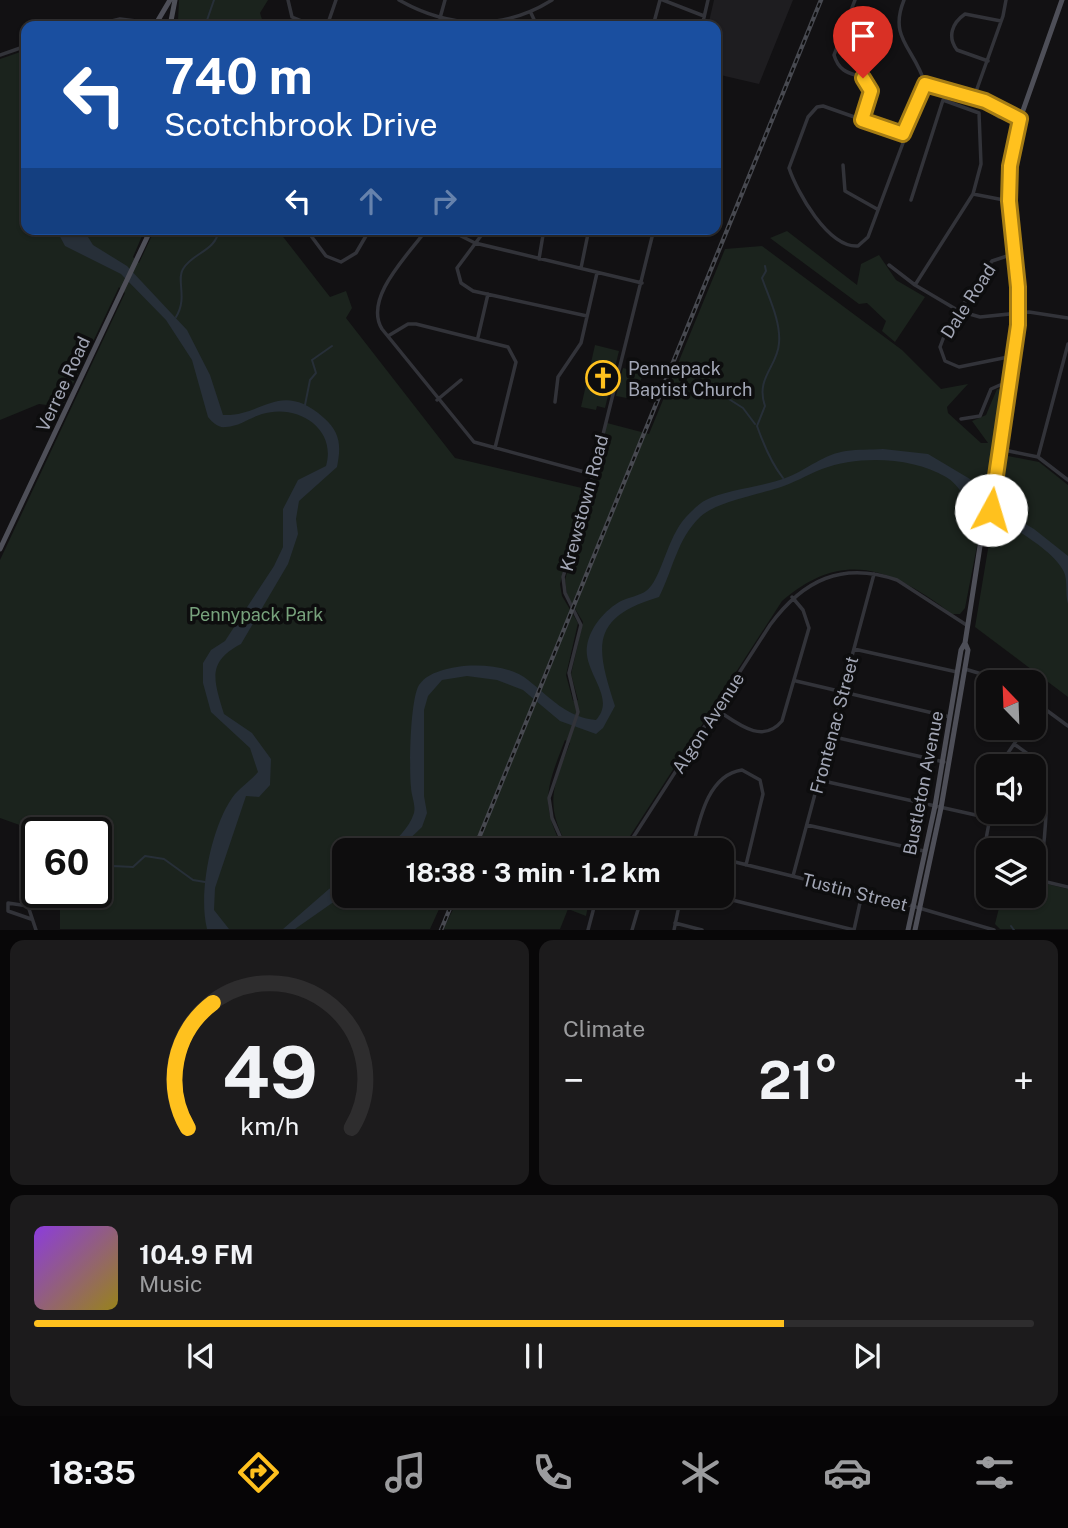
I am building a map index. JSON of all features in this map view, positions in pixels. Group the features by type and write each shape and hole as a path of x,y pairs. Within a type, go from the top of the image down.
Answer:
{"main road":[{"path":"158,21 172,0"},
{"path":"170,21 172,0"},
{"name":"Bustleton Avenue","path":"915,929 938,807 957,672 965,643 1015,355 1019,312 1009,201 1010,166 1020,119 1063,1"},
{"name":"Verree Road","path":"0,550 147,235"},
{"name":"Bustleton Avenue","path":"945,762 965,669 968,650 965,643"},
{"name":"Bustleton Avenue","path":"908,929 938,807"}],"street":[{"path":"289,0 288,8 297,21"},
{"path":"329,21 336,0"},
{"path":"399,0 452,21"},
{"path":"440,18 445,0"},
{"path":"494,21 531,13 552,0"},
{"path":"655,21 661,0 704,16"},
{"path":"703,21 708,0"},
{"path":"856,0 834,55 840,66 863,78 869,85 871,91 862,120"},
{"path":"903,134 823,106 810,113 790,159 792,175 819,222 845,244 861,245 868,237 903,134 925,84 920,66 898,30 898,15 904,0"},
{"path":"974,100 1006,0"},
{"path":"531,13 535,21"},
{"path":"988,61 957,50 953,45 953,26 965,14 972,13 1001,21"},
{"path":"112,21 145,21"},
{"path":"0,55 21,48"},
{"path":"925,84 974,100 999,117 1020,119"},
{"path":"911,200 943,100 979,113 982,164 973,194 915,285"},
{"path":"843,164 845,191 877,209"},
{"path":"973,194 1009,201"},
{"path":"310,235 326,256 341,262 356,253 366,235"},
{"path":"423,235 376,304 377,321 467,437 495,448 592,474"},
{"path":"459,235 475,243 642,283"},
{"path":"481,235 457,268 460,282 473,291 587,316"},
{"path":"539,259 543,235"},
{"path":"581,268 588,235"},
{"name":"Krewstown Road","path":"561,838 552,818 549,798 578,715 569,673 582,625 563,586 653,235"},
{"name":"Dale Road","path":"1014,254 992,261 959,311 940,347 945,361 959,367 1015,355"},
{"path":"889,265 915,285 959,311 980,317 1019,312 1068,318"},
{"path":"555,402 558,377 581,343 597,273"},
{"path":"478,338 488,294"},
{"path":"388,336 408,324 508,347 516,362 495,448"},
{"path":"1038,457 1066,362 1068,344"},
{"path":"437,400 461,380"},
{"path":"961,419 982,414 993,388 1011,386"},
{"path":"999,449 1038,457 1068,480"},
{"path":"716,710 748,730 764,733 782,721 796,681 809,628 803,610 792,597 834,575 874,573 897,580 968,626"},
{"name":"Frontenac Street","path":"793,876 874,573"},
{"name":"Algon Avenue","path":"633,838 770,625 792,597"},
{"path":"855,649 957,672"},
{"path":"965,669 976,672"},
{"path":"796,681 950,717"},
{"path":"1046,710 1068,726"},
{"path":"830,736 945,762"},
{"path":"1007,754 1017,740"},
{"path":"1014,744 1039,765 1043,776 1046,838"},
{"path":"693,838 706,802 723,777 742,770 753,775 761,785 763,794 746,865"},
{"path":"818,780 976,815"},
{"path":"807,825 925,852"},
{"name":"Tustin Street","path":"734,862 913,906 993,929"},
{"path":"1046,882 1068,887"},
{"path":"734,900 854,929 862,894"},
{"path":"31,919 8,911 8,903 28,906 36,929"},
{"path":"588,929 594,908"},
{"path":"632,929 638,908"},
{"path":"674,929 678,908"},
{"path":"675,923 702,929"}],"shaded area":[{"path":"714,0 793,0 759,84 721,75 721,21 709,21"},
{"path":"59,235 87,235 93,245 127,266 187,330 210,375 223,415 249,411 283,400 295,401 324,418 337,435 337,467 299,501 296,519 298,534 288,564 241,644 222,658 216,673 224,714 252,733 271,759 270,785 259,797 246,796 215,888 214,910 229,929 207,929 204,898 208,862 218,826 232,798 258,772 250,748 211,712 203,683 203,663 211,650 225,641 274,566 283,547 283,509 298,480 326,466 326,440 311,422 288,412 262,414 231,426 221,427 214,423 208,417 192,360 166,320 121,274 65,246"},
{"path":"883,449 928,454 970,479 979,497 1034,529 1068,556 1068,604 1066,579 1058,563 1024,535 972,504 951,480 917,465 885,460 852,462 822,469 784,486 726,503 707,512 692,526 659,597 636,605 609,625 602,651 615,706 603,728 596,734 560,721 523,690 497,680 467,676 442,680 428,696 424,710 424,796 427,813 422,827 411,838 398,838 414,813 410,778 412,719 416,693 426,678 461,666 498,667 519,674 567,711 596,720 603,703 587,656 591,632 609,609 621,601 643,593 651,586 679,526 686,517 703,501 715,496 788,477 823,458 855,450"},
{"path":"332,888 332,903 295,929 283,929"}],"green space":[{"path":"179,0 268,0 260,13 262,21 178,21"},
{"name":"Pennypack Park","path":"21,52 21,235 142,235 133,257 139,263 152,235 282,235 330,297 346,291 352,308 346,318 455,458 586,489 560,584 562,596 578,623 566,675 573,701 578,700 571,674 583,622 567,595 565,580 607,423 649,434 725,249 762,246 902,350 941,389 968,384 947,407 948,413 981,443 988,443 972,421 986,415 997,389 1003,390 987,489 997,493 1003,459 1008,456 1039,462 1068,485 1068,697 1046,680 1046,670 1032,670 975,627 991,531 981,525 965,608 960,614 952,614 889,576 868,571 848,570 827,574 805,584 782,601 629,838 564,838 556,820 554,796 555,784 570,743 565,740 548,795 551,820 558,838 332,838 332,908 440,908 430,929 60,929 60,908 112,908 112,817 21,817 21,826 0,818 0,560 125,293 119,287 62,407 39,404 0,420 0,59"},
{"path":"787,231 857,285 861,264 879,255 896,280 925,297 895,342 882,331 886,321 867,303 859,304 770,238"},
{"path":"595,345 619,351 605,408 597,406 596,410 581,407"},
{"path":"623,368 644,373 632,399 616,396"},
{"path":"1046,884 1068,889 1068,929 1000,929 995,924 999,908 1046,908"},
{"path":"454,908 588,908 586,916 568,909 560,929 443,929"}],"waterway":[{"path":"207,21 214,0"},
{"path":"176,317 181,303 183,269 214,243 218,235"},
{"path":"765,266 766,271 762,278 776,318 779,343 765,380 765,406 757,426 768,453 783,478"},
{"path":"305,405 310,380 316,373 312,360 332,346"},
{"path":"702,387 721,394 743,408 755,424"},
{"path":"112,867 133,867 145,856 164,859 193,880 205,882"},
{"path":"1011,926 1014,930"}],"railway":[{"path":"479,838 821,0"},
{"path":"441,930 450,908"}],"place":[{"name":"Pennepack Baptist Church","path":"603,378"}],"route":[{"path":"863,78 867,80 871,91 862,120 903,134 925,84 985,101 1020,119 1010,166 1009,201 1019,312 1011,386 993,481 991,510"}]}
